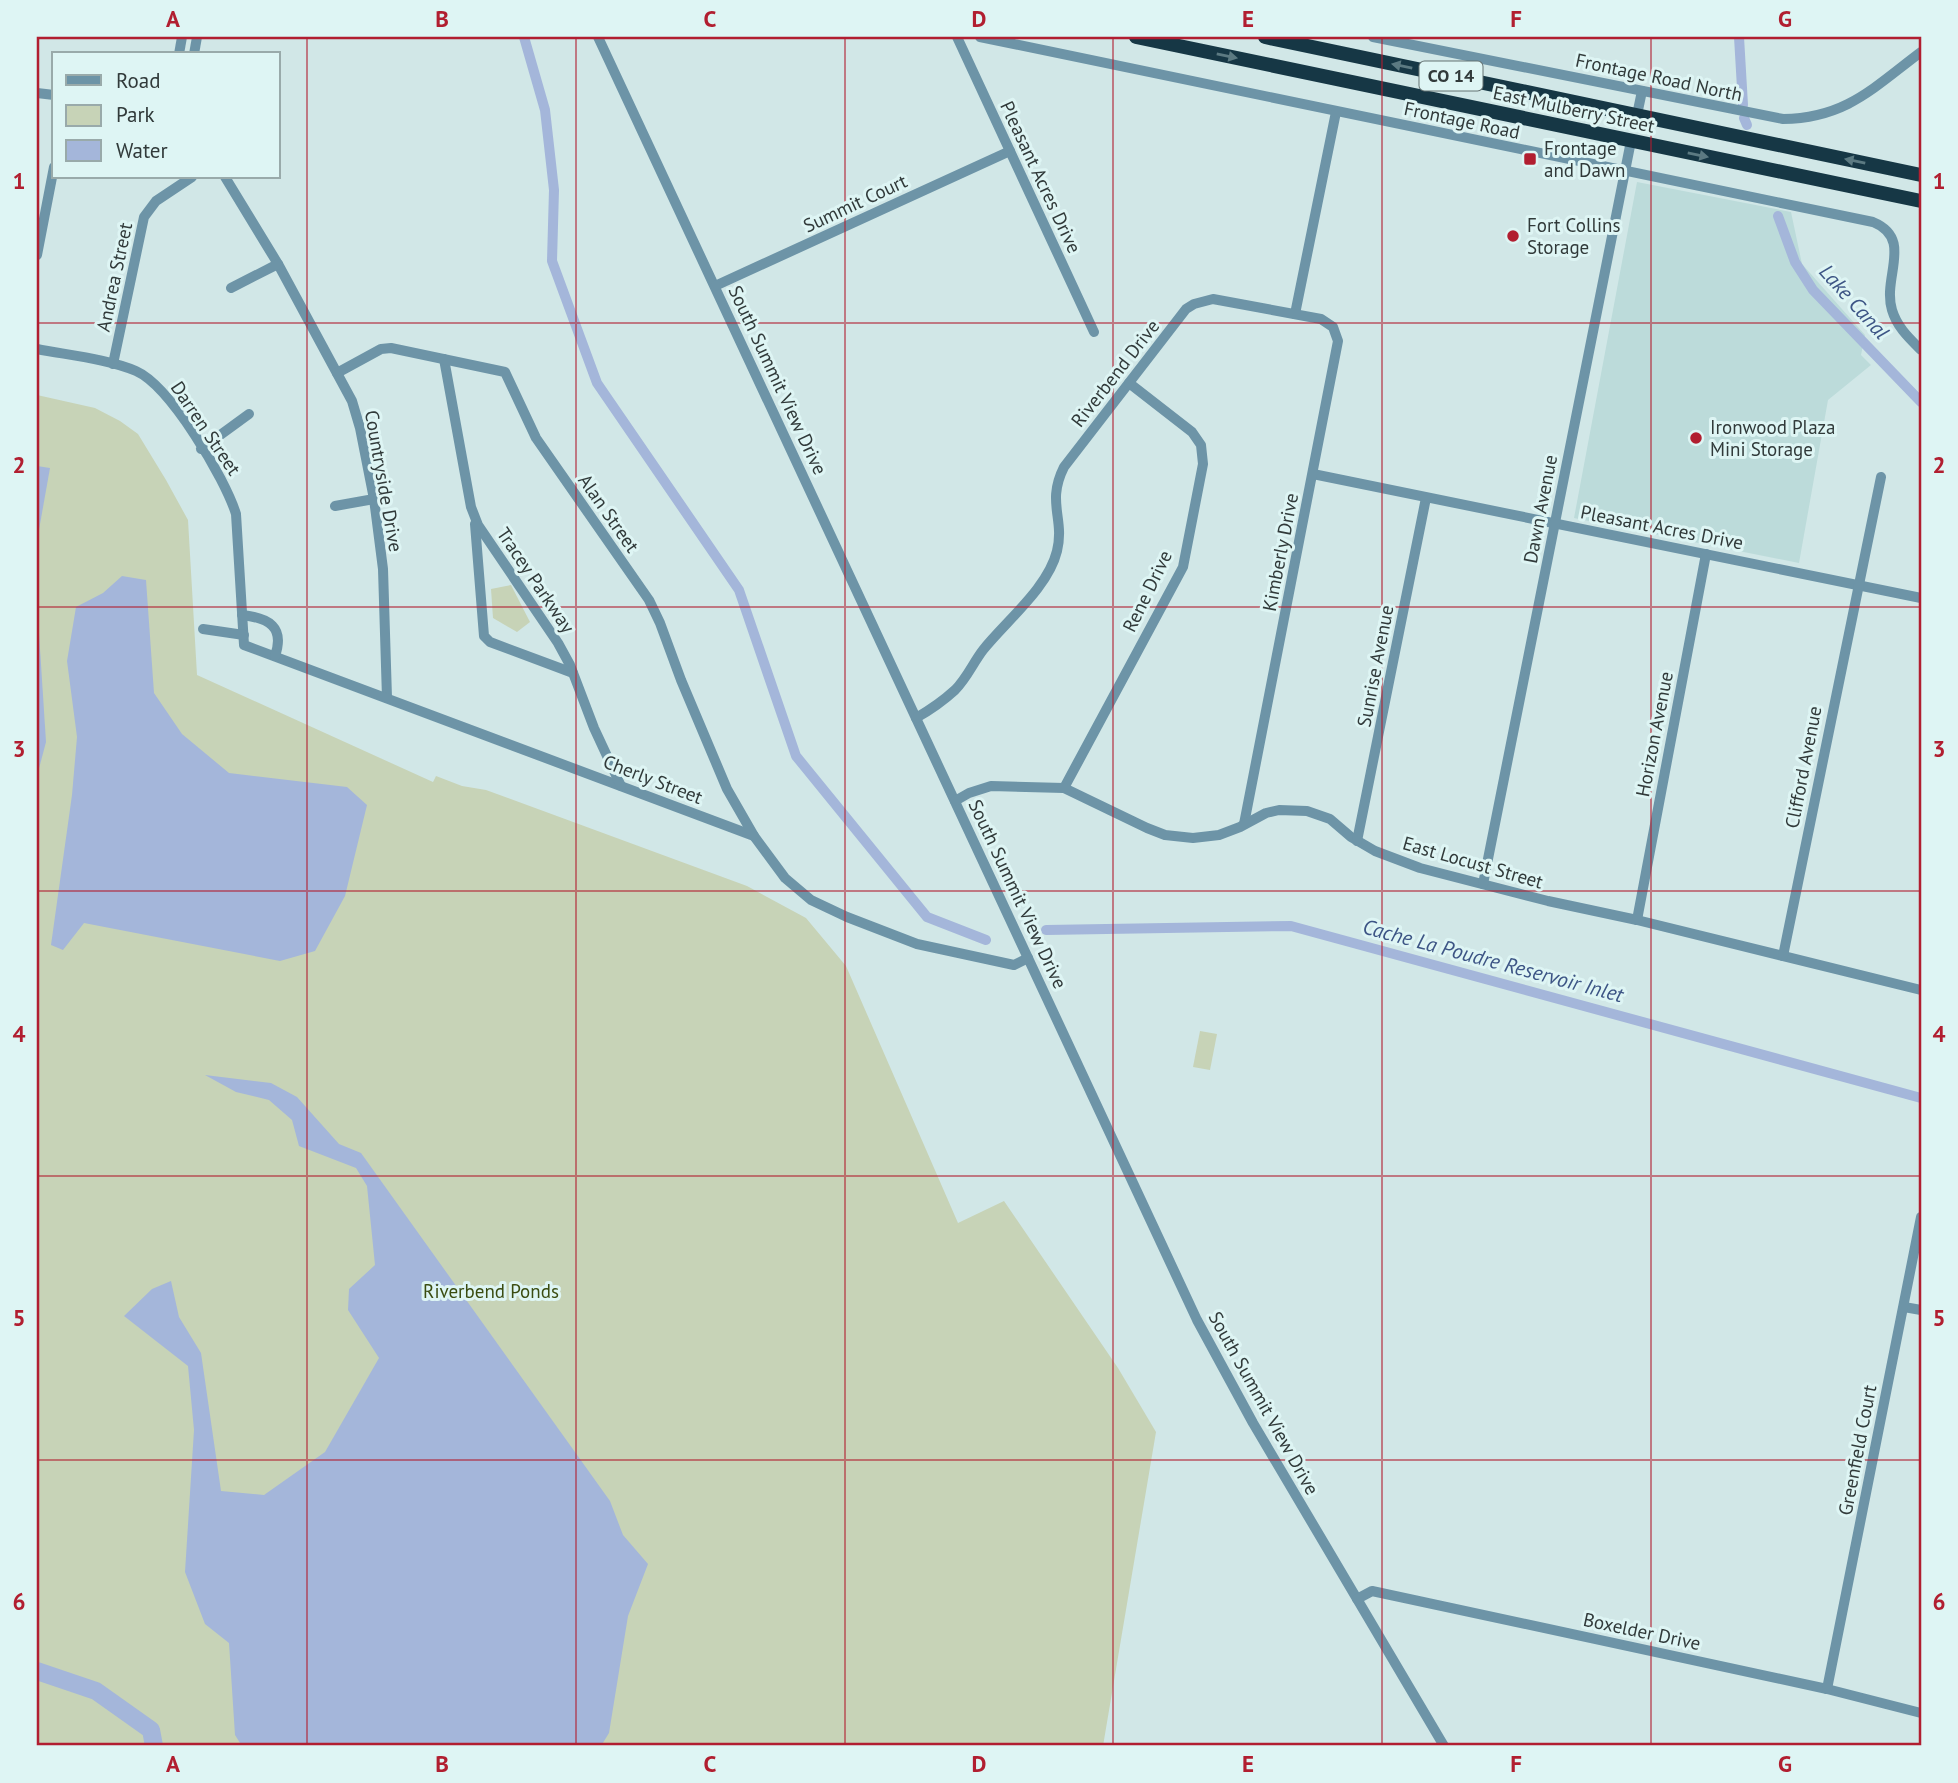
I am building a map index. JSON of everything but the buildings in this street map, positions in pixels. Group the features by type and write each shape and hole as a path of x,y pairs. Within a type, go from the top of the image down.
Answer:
{"highway":[{"name":"East Mulberry Street","path":"1136,37 1921,201"},
{"name":"East Mulberry Street","path":"1265,37 1921,174"},
{"path":"1880,166 1921,165"}],"street":[{"name":"South Summit View Drive","path":"598,37 1197,1320 1253,1423 1444,1746"},
{"name":"Pleasant Acres Drive","path":"957,37 1094,332"},
{"name":"Frontage Road","path":"980,37 1884,226 1894,240 1895,248 1890,284 1893,314 1903,331 1921,350"},
{"name":"Frontage Road North","path":"1373,37 1763,117 1802,119 1847,106 1921,52"},
{"path":"1637,115 1642,91"},
{"path":"1295,314 1336,112"},
{"name":"Dawn Avenue","path":"1483,884 1631,141"},
{"name":"Summit Court","path":"715,286 1010,151"},
{"path":"37,255 52,177"},
{"name":"Andrea Street","path":"113,365 144,217 156,201 190,178"},
{"name":"Countryside Drive","path":"226,178 278,264 352,401 374,499 383,569 387,698"},
{"path":"231,288 278,264"},
{"name":"Riverbend Drive","path":"916,718 957,688 982,652 1049,572 1058,549 1055,498 1064,467 1186,309 1213,299 1295,314"},
{"name":"Kimberly Drive","path":"1244,824 1338,341 1328,322 1295,314"},
{"name":"Alan Street","path":"337,373 381,349 391,348 505,373 536,438 649,600 727,789 754,836"},
{"name":"Darren Street","path":"37,349 136,371 155,383 177,411 230,496 236,514 244,640"},
{"name":"Tracey Parkway","path":"444,359 477,538 484,636 490,642 573,673"},
{"name":"Rene Drive","path":"1064,788 1183,566 1203,464 1201,445 1192,432 1129,383"},
{"path":"201,449 249,414"},
{"name":"Pleasant Acres Drive","path":"1312,474 1921,598"},
{"name":"Clifford Avenue","path":"1783,956 1881,477"},
{"name":"Sunrise Avenue","path":"1357,841 1426,498"},
{"path":"335,506 374,499"},
{"name":"Tracey Parkway","path":"471,507 487,541 558,643 621,786"},
{"name":"Horizon Avenue","path":"1637,920 1706,554"},
{"path":"242,615 264,619 275,629 279,645 275,656"},
{"name":"Cherly Street","path":"203,629 244,640 275,656 754,836"},
{"name":"East Locust Street","path":"955,801 968,793 992,786 1064,788 1165,835 1205,838 1219,835 1266,813 1279,810 1307,811 1330,819 1357,841 1397,860 1548,901 1921,989"},
{"path":"754,836 785,878 811,900 847,917 930,946 1014,965 1028,958"},
{"name":"Greenfield Court","path":"1827,1689 1921,1217"},
{"path":"1904,1307 1921,1310"},
{"name":"Boxelder Drive","path":"1357,1599 1372,1591 1827,1689 1921,1713"}],"shaded area":[{"path":"1637,182 1791,212 1802,264 1865,335 1861,355 1871,365 1828,400 1799,563 1574,518"}],"green space":[{"name":"Riverbend Ponds","path":"37,395 95,408 120,421 138,434 166,480 188,520 197,675 433,782 436,776 462,786 486,790 747,886 806,918 846,966 958,1223 1004,1201 1118,1368 1156,1432 1103,1746 37,1746"},
{"path":"511,585 530,622 517,632 493,618 491,589"},
{"path":"1200,1031 1217,1034 1210,1070 1193,1067"}],"water":[{"path":"37,466 50,468 37,541"},
{"path":"122,576 146,580 154,693 182,734 229,773 347,787 367,805 345,896 315,951 280,961 84,923 63,950 51,945 72,795 77,737 67,661 76,607 103,593"},
{"path":"37,602 46,742 37,776"},
{"path":"205,1075 271,1083 297,1097 339,1144 361,1153 610,1501 623,1535 648,1564 628,1616 609,1733 601,1746 242,1746 235,1735 229,1643 205,1624 185,1572 194,1430 188,1366 124,1316 152,1289 171,1281 179,1317 201,1353 221,1491 264,1495 325,1452 379,1358 348,1310 349,1289 375,1265 367,1186 356,1168 299,1146 292,1120 269,1100 236,1092"}],"waterway":[{"name":"Cache La Poudre Reservoir Inlet","path":"524,37 545,110 554,190 552,261 597,383 739,590 796,756 927,917 986,940"},
{"name":"Lake Canal","path":"1739,37 1743,105"},
{"name":"Lake Canal","path":"1744,118 1747,125"},
{"name":"Lake Canal","path":"1778,216 1795,262 1813,290 1921,402"},
{"name":"Cache La Poudre Reservoir Inlet","path":"1046,930 1291,926 1921,1098"},
{"path":"37,1671 96,1691 151,1730 154,1746"}],"place":[{"name":"Frontage and Dawn","path":"1530,159"},
{"name":"Fort Collins Storage","path":"1513,236"},
{"name":"Ironwood Plaza Mini Storage","path":"1696,438"}]}
